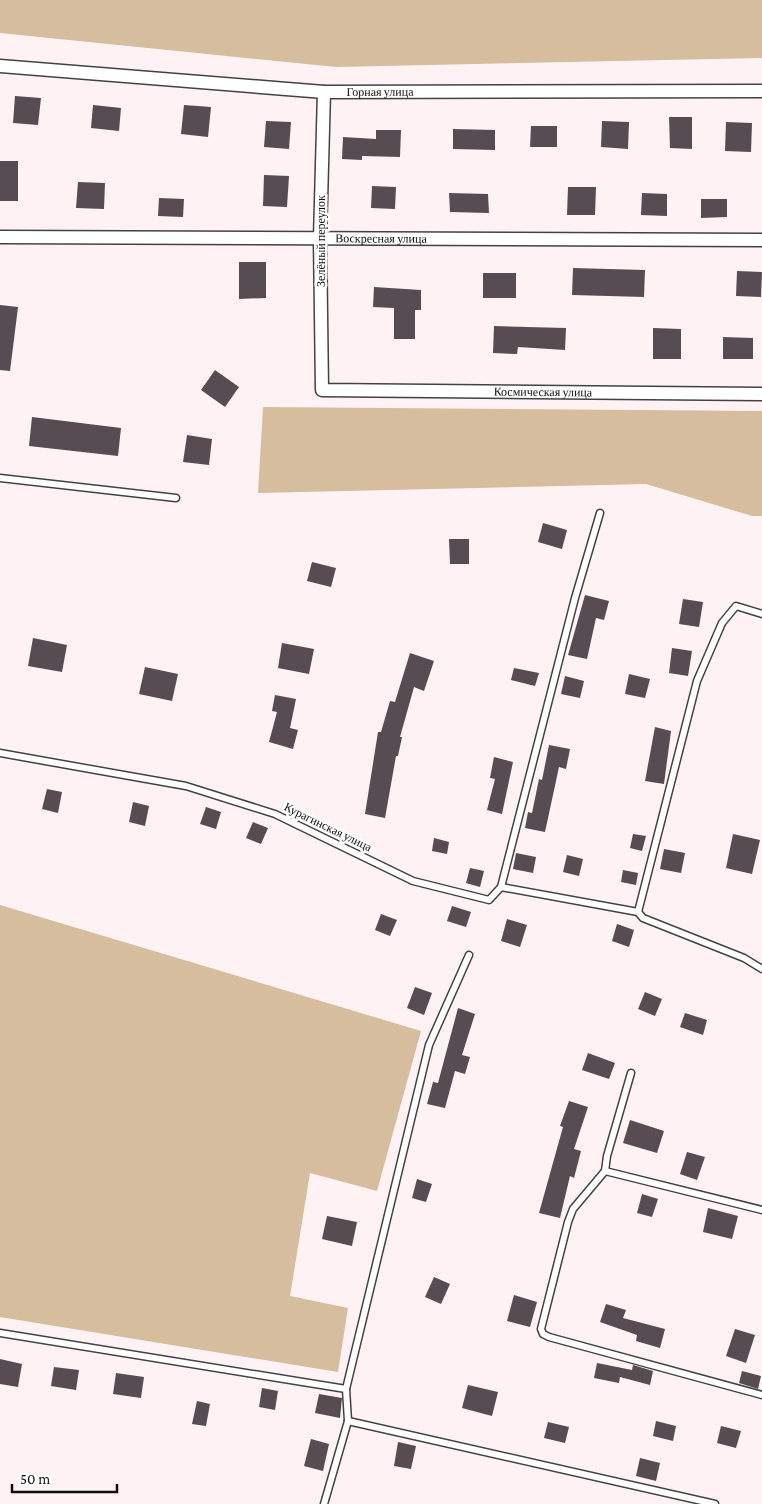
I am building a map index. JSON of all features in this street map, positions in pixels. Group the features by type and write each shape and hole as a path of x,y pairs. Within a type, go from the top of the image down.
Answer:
{"street":[{"name":"Горная улица","path":"0,66 324,92 762,91"},
{"name":"Зелёный переулок","path":"322,390 320,238 324,92"},
{"name":"Воскресная улица","path":"0,238 762,240"},
{"name":"Космическая улица","path":"322,390 762,394"}],"lane":[{"path":"0,478 176,498"},
{"path":"600,513 575,598 501,887 638,912 643,918 744,958 762,969"},
{"path":"638,912 697,680 722,623 736,606 762,614"},
{"name":"Курагинская улица","path":"0,753 186,786 275,814 413,881 489,900 501,887"},
{"path":"324,1504 348,1421 346,1389 429,1045 469,955"},
{"path":"631,1073 607,1156 605,1171 573,1208 568,1222 541,1329 542,1334 762,1395"},
{"path":"605,1171 762,1210"},
{"path":"0,1333 346,1389"},
{"path":"348,1421 715,1504"}],"shaded area":[{"path":"0,0 762,0 762,58 336,67 0,33"},
{"path":"263,407 762,411 762,516 752,516 646,484 258,493"},
{"path":"0,905 421,1031 377,1191 310,1173 290,1296 348,1308 338,1372 0,1317"}],"building":[{"path":"15,96 41,98 38,125 13,123"},
{"path":"93,105 121,108 119,131 91,128"},
{"path":"184,105 211,107 208,137 181,134"},
{"path":"669,117 692,117 692,149 670,148"},
{"path":"266,121 291,122 289,149 264,147"},
{"path":"602,121 629,122 628,149 601,147"},
{"path":"726,122 752,123 751,152 725,151"},
{"path":"531,126 557,126 557,147 530,147"},
{"path":"453,129 495,130 495,150 453,149"},
{"path":"376,130 401,130 400,157 362,156 362,160 342,159 343,137 376,139"},
{"path":"0,161 18,161 18,201 0,201"},
{"path":"264,175 289,176 287,207 263,206"},
{"path":"78,182 105,183 104,209 76,208"},
{"path":"372,186 396,187 395,209 371,208"},
{"path":"568,187 596,187 595,215 567,215"},
{"path":"449,193 488,194 489,213 450,212"},
{"path":"642,193 667,194 667,216 641,215"},
{"path":"159,198 184,199 183,217 158,216"},
{"path":"701,199 727,199 727,217 701,218"},
{"path":"239,262 266,262 266,298 239,299"},
{"path":"573,268 645,270 644,297 572,295"},
{"path":"737,271 762,272 761,297 736,296"},
{"path":"483,273 516,273 516,298 483,298"},
{"path":"374,287 421,290 421,310 415,310 415,339 394,339 394,308 373,307"},
{"path":"0,305 18,307 10,371 0,370"},
{"path":"494,326 566,328 565,350 518,347 517,354 493,353"},
{"path":"653,328 681,329 681,359 653,359"},
{"path":"723,337 753,338 753,359 723,359"},
{"path":"215,370 239,387 225,407 201,390"},
{"path":"32,417 121,428 118,456 29,446"},
{"path":"187,435 212,439 209,465 183,462"},
{"path":"543,523 567,530 562,549 538,542"},
{"path":"449,539 469,539 469,564 450,564"},
{"path":"312,562 336,568 331,587 307,581"},
{"path":"585,595 609,601 604,620 596,618 587,659 568,655"},
{"path":"683,599 703,602 699,627 679,624"},
{"path":"33,638 67,645 62,672 28,666"},
{"path":"282,643 314,649 309,674 278,668"},
{"path":"672,648 692,651 688,676 669,673"},
{"path":"410,653 434,661 424,691 414,687 400,737 402,737 398,756 396,756 385,818 365,814 378,732 381,732 390,701 395,702"},
{"path":"145,667 178,674 172,701 139,694"},
{"path":"514,668 539,673 535,686 511,680"},
{"path":"629,674 650,679 645,698 625,694"},
{"path":"565,676 584,681 580,698 561,694"},
{"path":"275,695 296,699 290,728 298,730 293,749 269,742 277,712 272,711"},
{"path":"655,727 671,731 664,784 645,781"},
{"path":"549,745 570,749 566,769 559,767 545,832 525,828 528,812 532,813 539,779 542,780"},
{"path":"494,757 513,762 502,814 487,810 495,779 490,778"},
{"path":"47,789 62,792 58,813 42,809"},
{"path":"133,802 149,806 145,826 129,822"},
{"path":"206,807 221,812 216,829 200,824"},
{"path":"253,822 268,828 261,844 246,838"},
{"path":"633,834 646,836 642,851 630,848"},
{"path":"733,834 760,840 752,874 726,868"},
{"path":"434,838 449,842 447,854 432,851"},
{"path":"664,849 685,853 681,873 660,869"},
{"path":"516,853 536,857 533,873 513,869"},
{"path":"567,855 583,859 579,876 563,872"},
{"path":"470,868 484,871 480,887 466,883"},
{"path":"623,870 638,873 636,885 621,882"},
{"path":"452,906 471,912 466,927 447,921"},
{"path":"381,914 397,920 390,936 375,930"},
{"path":"507,919 527,925 520,947 501,941"},
{"path":"617,924 634,930 629,947 612,941"},
{"path":"415,987 432,993 424,1015 407,1008"},
{"path":"645,992 662,999 655,1016 638,1009"},
{"path":"458,1008 475,1014 462,1055 470,1057 465,1074 455,1071 445,1108 427,1104 433,1082 438,1083"},
{"path":"685,1013 707,1020 703,1035 680,1027"},
{"path":"588,1053 615,1063 609,1079 582,1070"},
{"path":"569,1101 588,1107 574,1149 581,1151 574,1178 570,1176 560,1218 539,1213 563,1127 560,1126"},
{"path":"630,1120 664,1131 657,1153 623,1143"},
{"path":"687,1152 705,1157 697,1180 680,1174"},
{"path":"417,1179 432,1184 426,1202 412,1198"},
{"path":"642,1194 658,1199 652,1217 637,1213"},
{"path":"708,1208 738,1216 732,1239 703,1232"},
{"path":"327,1216 357,1222 352,1246 322,1239"},
{"path":"434,1277 450,1284 441,1304 425,1297"},
{"path":"514,1295 537,1302 530,1327 507,1321"},
{"path":"606,1304 626,1310 623,1318 665,1329 660,1348 636,1341 637,1335 600,1322"},
{"path":"735,1329 755,1335 746,1363 726,1356"},
{"path":"0,1359 22,1364 18,1387 0,1384"},
{"path":"597,1363 632,1370 633,1365 653,1371 650,1385 620,1377 619,1383 594,1378"},
{"path":"54,1367 79,1370 76,1390 51,1386"},
{"path":"742,1371 761,1376 758,1389 739,1383"},
{"path":"116,1373 144,1377 141,1398 113,1394"},
{"path":"468,1385 498,1392 492,1416 462,1408"},
{"path":"262,1388 278,1391 275,1410 259,1407"},
{"path":"319,1394 342,1398 340,1418 315,1413"},
{"path":"197,1401 210,1404 206,1426 192,1424"},
{"path":"656,1421 676,1426 673,1441 653,1436"},
{"path":"548,1422 569,1427 565,1443 544,1438"},
{"path":"721,1426 741,1431 736,1448 717,1443"},
{"path":"311,1439 329,1444 323,1471 304,1466"},
{"path":"398,1442 416,1446 411,1469 394,1466"},
{"path":"640,1458 660,1463 656,1481 636,1476"}]}
